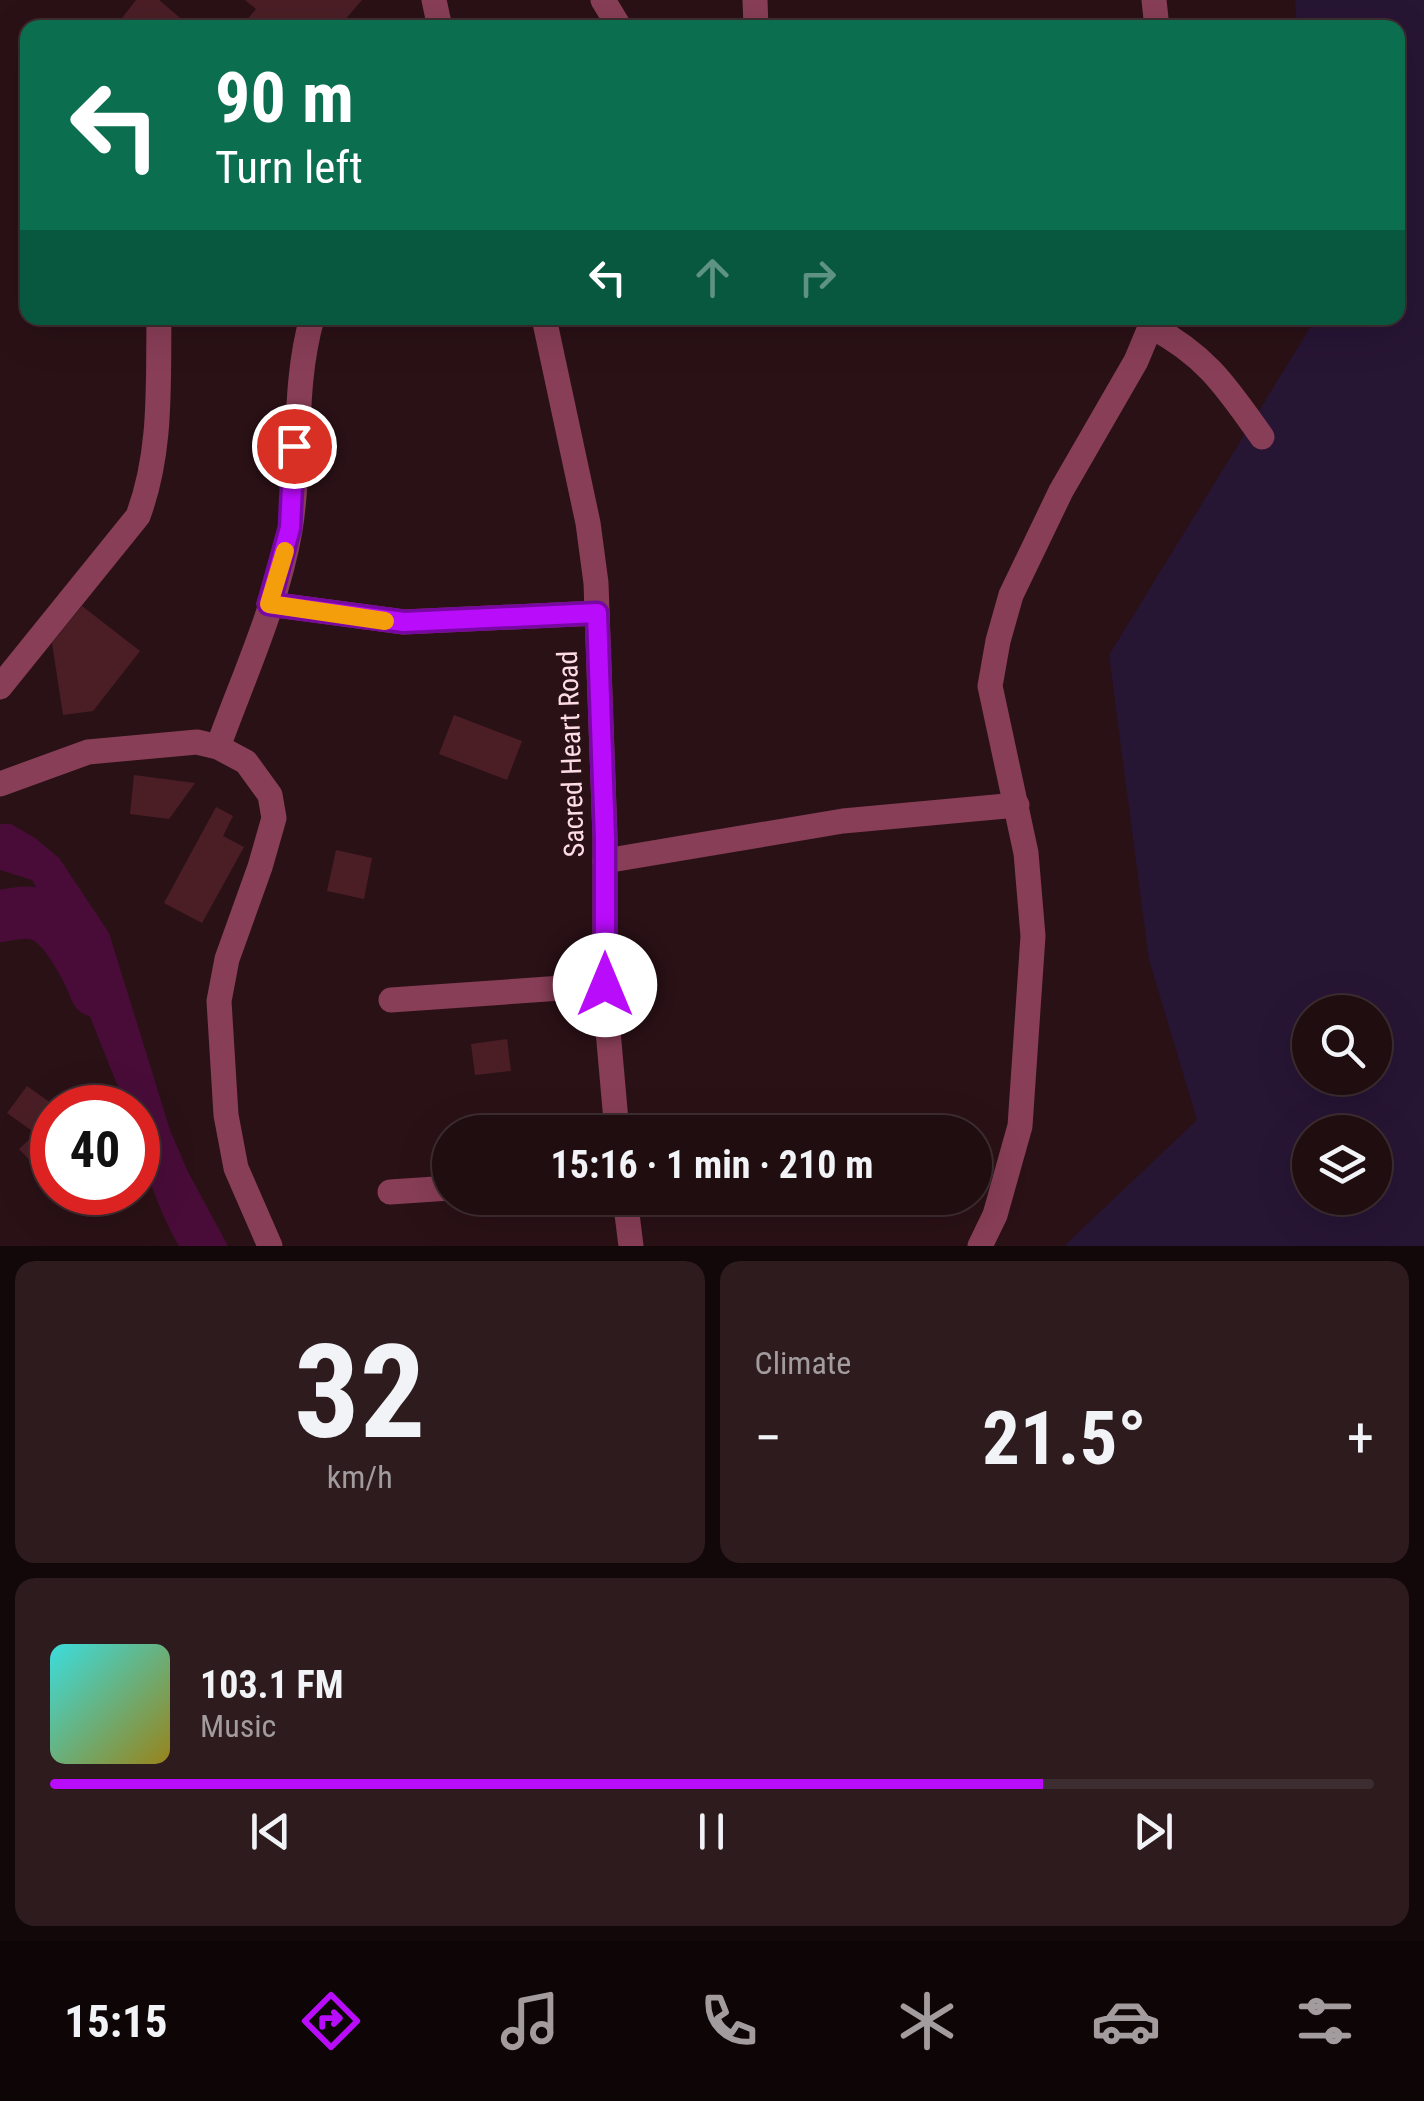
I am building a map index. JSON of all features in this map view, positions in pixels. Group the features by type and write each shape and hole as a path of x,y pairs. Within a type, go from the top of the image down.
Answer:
{"street":[{"path":"0,687 138,516 157,441 159,325"},
{"path":"218,747 269,604 290,528 296,410 311,325"},
{"name":"Sacred Heart Road","path":"546,325 588,523 597,613 605,985 616,1115"},
{"path":"980,1246 995,1216 1020,1126 1033,936 1026,853 990,686 1011,595 1062,490 1151,325"},
{"path":"1157,325 1200,357 1262,437"},
{"path":"269,604 404,622 597,613"},
{"path":"0,784 88,752 197,742 218,747 246,762 270,795 274,818 227,960 218,1002 226,1114 236,1168 270,1246"},
{"path":"605,860 844,821 1016,805"},
{"path":"391,1000 605,985"},
{"path":"390,1192 432,1189"},
{"path":"627,1215 631,1246"}],"shaded area":[{"path":"1295,0 1424,0 1424,1246 1064,1246 1197,1120 1149,960 1109,655 1312,325 1405,325 1405,20 1296,20"},
{"path":"0,824 11,824 59,858 109,933 156,1085 117,1085 44,901 32,880 0,870"},
{"path":"160,1098 188,1172 228,1246 179,1246 162,1213"}],"building":[{"path":"136,0 159,0 183,20 121,20"},
{"path":"245,0 362,0 345,20 247,20 256,9"},
{"path":"82,606 140,651 93,711 63,715 52,643"},
{"path":"454,715 522,741 507,780 439,754"},
{"path":"134,775 195,783 169,819 130,814"},
{"path":"216,807 233,816 223,836 244,847 202,923 164,903"},
{"path":"336,850 372,858 364,899 327,891"},
{"path":"507,1039 511,1071 475,1075 471,1044"},
{"path":"27,1086 30,1088 30,1129 7,1113"},
{"path":"30,1139 30,1161 19,1149"}],"waterway":[{"path":"0,916 30,913 58,927 74,948 96,991"}],"slow traffic":[{"path":"285,551 269,604 385,621"}],"route":[{"path":"294,446 290,528 269,604 404,622 597,613 605,838 605,985"}]}
